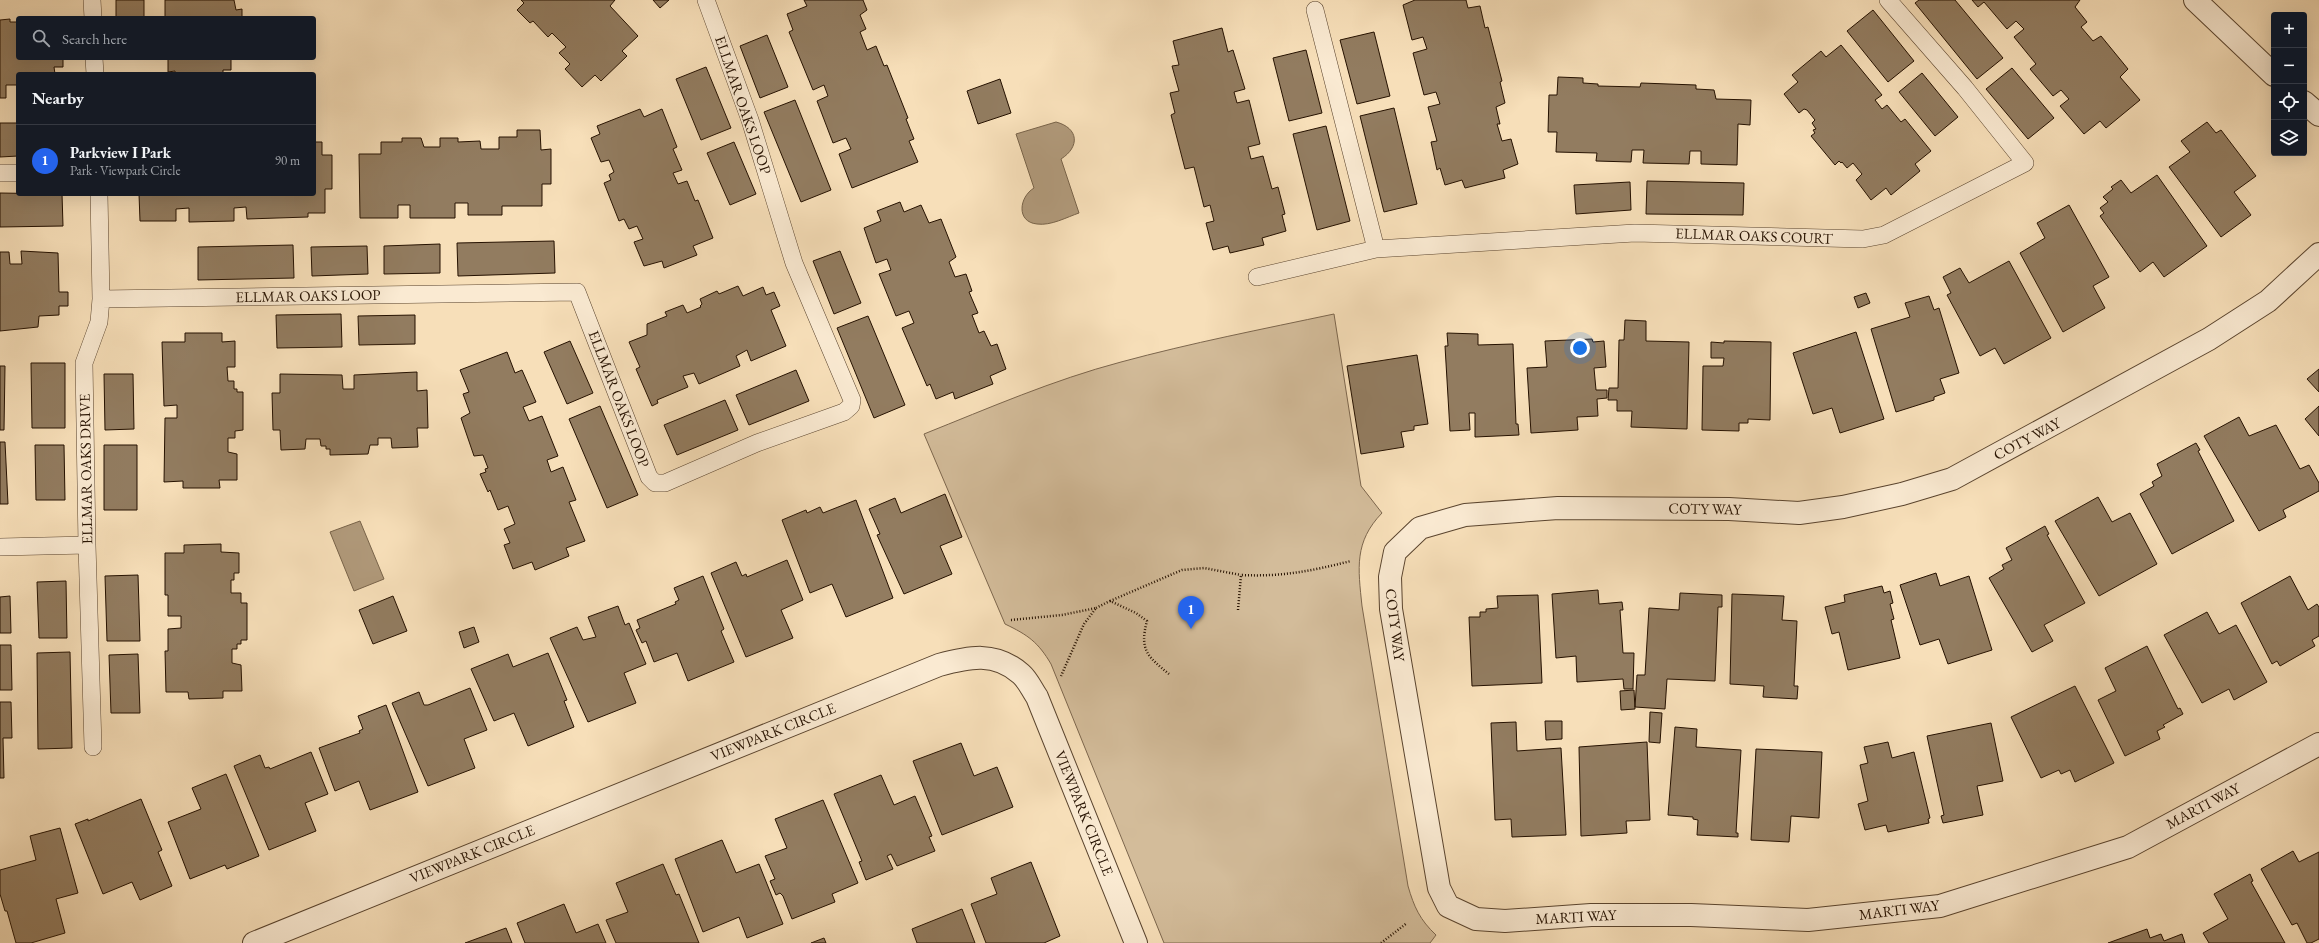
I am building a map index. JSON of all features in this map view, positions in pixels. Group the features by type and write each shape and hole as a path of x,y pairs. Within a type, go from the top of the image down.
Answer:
{"street":[{"path":"2195,0 2271,72"},
{"path":"2307,105 2319,115"},
{"name":"COTY WAY","path":"1448,906 1439,888 1433,860 1391,609 1390,577 1395,552 1420,528 1466,515 1558,508 1729,509 1798,513 1843,507 1902,494 1952,478 2209,339 2268,301 2319,254"},
{"name":"VIEWPARK CIRCLE","path":"254,943 938,665 972,657 1002,661 1022,675 1037,697 1136,943"},
{"name":"MARTI WAY","path":"1448,906 1476,918 1505,921 1592,915 1691,915 1808,920 1940,906 2128,847 2319,744"}],"lane":[{"path":"92,0 93,16"},
{"name":"ELLMAR OAKS LOOP","path":"101,299 577,292 649,477 655,483 665,482 757,443 844,412 851,406 852,400 794,263 750,120 706,0"},
{"name":"ELLMAR OAKS COURT","path":"1257,277 1376,250 1634,233 1863,239 1884,235 2025,163 1965,88 1888,0"},
{"path":"1315,10 1376,250"},
{"path":"94,60 95,72"},
{"path":"0,173 16,173"},
{"name":"ELLMAR OAKS DRIVE","path":"93,747 87,545 84,363 99,322 101,299 99,196"},
{"path":"0,547 87,545"}],"path":[{"path":"1012,620 1062,615 1096,608 1182,570 1204,568 1241,575 1267,576 1297,574 1351,561"},
{"path":"1238,610 1241,575"},
{"path":"1110,601 1136,613 1147,621 1144,634 1149,658 1169,674"},
{"path":"1061,676 1084,624 1096,608"},
{"path":"1381,943 1407,922"}],"shaded area":[{"path":"1056,122 1064,125 1073,133 1074,144 1067,154 1061,159 1079,213 1048,224 1037,224 1030,222 1023,214 1022,209 1025,197 1034,188 1016,134"},
{"path":"1334,314 1361,486 1382,513 1366,534 1362,545 1359,568 1362,606 1408,886 1418,913 1436,935 1430,943 1164,943 1051,664 1042,650 1032,640 1005,624 924,434 1021,395 1096,369 1200,342"},
{"path":"360,521 384,579 354,591 330,532"}],"building":[{"path":"116,0 144,0 144,16 116,16"},
{"path":"165,0 234,0 236,10 242,9 242,16 165,16"},
{"path":"521,0 615,0 610,6 638,36 622,51 627,56 601,81 595,75 582,87 565,69 570,64 559,53 566,47 552,33 548,37 533,21 530,23 517,10 524,3"},
{"path":"653,0 669,0 660,8"},
{"path":"804,0 863,0 867,10 860,15 866,29 860,32 867,50 876,46 884,66 887,65 908,118 906,119 914,139 909,141 918,162 852,188 839,154 851,149 846,138 833,143 817,101 828,96 824,85 813,90 789,32 793,30 787,14 807,6"},
{"path":"1415,0 1466,0 1468,8 1480,6 1485,28 1488,27 1502,81 1500,82 1505,103 1496,107 1500,124 1497,124 1502,141 1511,139 1518,164 1503,170 1505,178 1465,188 1462,180 1445,185 1440,168 1437,170 1431,142 1437,141 1428,107 1440,104 1436,92 1424,95 1413,53 1427,49 1423,37 1412,40 1403,5"},
{"path":"1919,0 1955,0 2003,58 1977,79 1915,3"},
{"path":"1972,0 2080,0 2075,7 2087,22 2081,27 2093,41 2101,36 2128,69 2120,77 2140,100 2106,128 2100,121 2084,134 2060,106 2069,99 2061,90 2053,96 2030,69 2036,64 2014,37 2024,29 2016,21 2007,29 1984,2 1978,7"},
{"path":"1873,10 1914,61 1888,82 1847,31"},
{"path":"10,19 10,22 16,22 16,60 63,60 63,67 54,67 55,72 16,72 16,85 6,85 6,98 0,98 0,20"},
{"path":"1222,28 1228,52 1233,50 1245,89 1234,92 1237,103 1249,100 1260,144 1248,147 1251,159 1263,156 1272,189 1278,187 1285,214 1282,215 1286,231 1262,238 1264,245 1230,253 1228,246 1213,250 1206,223 1214,221 1210,205 1204,207 1194,167 1185,169 1171,115 1175,113 1170,93 1179,91 1172,66 1179,65 1173,41"},
{"path":"1374,32 1390,96 1357,104 1340,40"},
{"path":"767,35 788,87 760,98 740,46"},
{"path":"1841,45 1882,95 1875,100 1882,109 1887,105 1901,122 1905,119 1931,151 1915,164 1920,171 1891,195 1886,188 1871,200 1856,180 1862,174 1853,163 1847,168 1842,162 1841,163 1839,161 1835,165 1811,136 1815,133 1813,130 1816,129 1812,123 1815,120 1807,110 1804,109 1799,113 1784,94 1798,82 1792,75 1821,51 1826,57"},
{"path":"1306,50 1322,113 1289,121 1273,58"},
{"path":"168,60 231,60 231,70 223,70 223,72 168,72"},
{"path":"706,67 731,128 701,140 676,79"},
{"path":"2012,68 2054,118 2028,139 1986,89"},
{"path":"1922,73 1958,117 1935,136 1899,92"},
{"path":"1558,77 1583,78 1583,83 1598,84 1598,86 1640,87 1641,83 1696,85 1696,89 1714,90 1716,99 1751,100 1750,125 1738,124 1737,165 1701,164 1701,151 1690,151 1689,164 1643,163 1644,150 1632,150 1631,162 1596,161 1597,153 1556,152 1557,132 1548,132 1549,95 1557,95"},
{"path":"1000,79 1011,113 978,124 967,91"},
{"path":"795,100 831,190 801,202 764,112"},
{"path":"1394,108 1417,204 1384,212 1360,116"},
{"path":"640,109 644,117 662,109 677,147 673,149 682,170 673,173 678,184 687,181 695,201 698,200 713,238 693,246 697,255 664,268 662,261 644,266 634,242 643,239 637,226 629,229 624,219 619,221 604,183 611,180 609,175 614,172 609,160 601,162 591,138 600,134 597,126"},
{"path":"2207,122 2216,133 2221,130 2256,176 2234,192 2251,215 2221,237 2169,167 2190,152 2181,141"},
{"path":"0,123 16,123 16,156 0,157"},
{"path":"1326,126 1350,221 1317,230 1293,134"},
{"path":"517,130 540,130 541,150 551,149 551,184 542,184 542,206 502,206 502,215 468,215 468,203 455,203 455,218 410,218 410,205 398,205 398,218 360,218 359,154 381,154 381,142 402,142 402,138 421,138 424,147 440,147 440,138 458,138 458,142 480,141 481,149 499,149 499,137 517,137"},
{"path":"316,142 322,142 322,155 332,155 332,189 325,189 325,213 308,213 308,217 247,219 246,207 234,208 234,221 189,222 189,208 176,209 176,221 140,221 139,196 316,196"},
{"path":"734,142 756,194 730,205 707,153"},
{"path":"2157,175 2207,246 2164,277 2153,262 2140,272 2100,216 2104,213 2100,208 2108,202 2103,197 2113,189 2111,187 2121,180 2131,193"},
{"path":"1647,181 1744,183 1743,215 1646,214"},
{"path":"1630,182 1631,210 1576,214 1574,185"},
{"path":"0,193 16,193 16,196 62,196 63,226 0,227"},
{"path":"900,202 904,212 921,205 929,223 941,219 956,257 949,262 955,277 966,274 972,291 969,292 978,313 972,315 979,333 984,331 991,346 997,344 1006,369 990,376 993,384 955,399 953,392 936,399 930,384 927,386 902,328 914,323 909,311 896,316 879,274 891,270 887,259 876,263 864,228 881,221 877,211"},
{"path":"2069,205 2109,277 2093,286 2105,308 2063,332 2020,253 2045,238 2037,223"},
{"path":"554,241 555,273 458,276 457,243"},
{"path":"440,244 440,273 384,274 384,246"},
{"path":"293,245 294,278 198,280 198,247"},
{"path":"367,246 368,274 312,276 311,247"},
{"path":"21,251 58,253 59,292 68,292 68,306 59,306 59,315 39,316 38,327 0,331 0,252 9,252 10,264 22,264"},
{"path":"840,251 861,303 834,314 813,261"},
{"path":"2009,261 2051,338 2004,364 1995,348 1980,356 1947,295 1951,293 1943,277 1960,268 1969,283"},
{"path":"738,286 743,296 763,287 766,295 774,292 780,306 771,310 786,346 751,361 747,350 736,356 740,366 699,384 694,373 683,376 688,387 657,400 658,403 652,406 636,369 640,367 629,342 647,335 647,324 667,316 665,312 683,305 687,313 701,307 700,306 702,304 700,299 717,291 719,294"},
{"path":"1866,293 1870,303 1858,308 1854,297"},
{"path":"1929,296 1934,310 1939,308 1959,373 1940,379 1945,393 1934,397 1934,400 1896,412 1871,329 1910,317 1905,303"},
{"path":"341,314 342,347 277,348 276,315"},
{"path":"415,315 415,344 359,345 358,316"},
{"path":"868,316 905,405 874,418 837,328"},
{"path":"1625,320 1646,321 1646,341 1689,342 1687,429 1631,427 1632,411 1617,411 1617,400 1608,400 1609,388 1618,388 1619,340 1624,340"},
{"path":"1856,332 1884,419 1840,433 1832,408 1813,414 1793,353"},
{"path":"185,333 222,333 222,342 235,341 235,367 227,367 228,381 234,381 234,389 237,389 237,392 243,392 243,430 235,431 235,438 228,438 228,452 237,454 237,480 219,480 220,488 183,488 183,481 164,482 165,418 177,418 177,405 164,406 162,342 185,342"},
{"path":"1447,333 1478,334 1478,345 1513,344 1516,424 1518,424 1519,435 1475,437 1475,413 1469,413 1470,430 1450,431 1445,346 1448,346"},
{"path":"1592,339 1593,342 1604,341 1606,367 1594,368 1596,390 1607,390 1607,398 1597,399 1598,416 1577,417 1578,430 1531,433 1527,368 1547,367 1545,341"},
{"path":"570,341 593,393 567,404 544,352"},
{"path":"1724,341 1771,342 1770,420 1748,419 1748,423 1739,423 1739,431 1702,430 1703,366 1723,366 1724,358 1711,358 1711,342 1724,343"},
{"path":"507,352 515,373 522,370 536,402 523,407 529,421 542,416 558,456 547,460 551,472 563,467 576,500 569,502 585,541 566,548 569,556 535,570 532,562 513,569 504,545 510,543 504,529 515,524 508,506 498,510 490,490 488,492 480,474 486,472 485,469 488,468 483,455 474,456 461,418 470,413 463,394 469,392 460,370"},
{"path":"1417,355 1428,424 1414,426 1414,430 1401,432 1404,447 1361,454 1347,366"},
{"path":"31,363 65,363 65,428 32,428"},
{"path":"0,366 5,366 4,430 0,430"},
{"path":"2319,369 2319,392 2307,379"},
{"path":"796,370 809,401 749,425 736,395"},
{"path":"417,372 417,391 427,390 428,428 417,428 418,447 392,448 391,438 378,438 378,445 370,445 368,454 330,455 330,449 326,449 326,446 321,446 320,439 306,439 305,449 281,450 280,430 273,430 272,393 280,393 280,374 342,375 343,389 354,389 354,375"},
{"path":"104,374 133,374 134,429 105,430"},
{"path":"725,400 738,430 677,455 664,425"},
{"path":"600,406 638,495 607,508 569,419"},
{"path":"2319,406 2319,436 2305,419"},
{"path":"2239,417 2249,436 2276,425 2300,469 2309,465 2319,483 2319,491 2283,510 2286,517 2259,531 2204,436"},
{"path":"0,442 5,442 8,504 0,504"},
{"path":"2196,443 2200,450 2198,451 2234,521 2172,554 2140,494 2154,486 2152,482 2162,476 2157,464"},
{"path":"35,445 64,445 65,500 36,500"},
{"path":"104,445 137,445 137,510 104,510"},
{"path":"945,494 962,537 940,546 952,574 904,594 877,535 880,534 869,509 895,498 901,513"},
{"path":"2098,497 2112,522 2130,513 2157,564 2099,596 2055,521"},
{"path":"856,500 893,598 846,617 832,584 810,593 782,520 806,510 807,513 820,507 823,513"},
{"path":"2045,526 2049,534 2047,535 2085,603 2044,625 2053,641 2032,652 1989,578 2004,569 2002,565 2012,560 2006,548"},
{"path":"221,544 221,552 239,553 239,573 234,573 234,580 231,580 231,593 241,593 241,603 247,603 247,640 241,640 241,644 237,644 237,649 232,649 232,663 241,665 242,691 223,691 223,698 189,699 188,692 166,692 165,651 168,651 168,629 181,628 181,616 168,616 168,595 165,595 165,553 184,553 184,545"},
{"path":"787,560 803,600 781,610 793,638 746,657 711,573 736,562 742,576 746,574 747,577"},
{"path":"1936,573 1940,586 1969,576 1992,650 1948,664 1939,639 1920,645 1900,585"},
{"path":"138,575 140,641 107,641 105,576"},
{"path":"703,576 724,629 721,631 734,662 688,681 677,653 654,662 646,641 642,643 636,630 640,628 637,620 676,604 675,602 679,600 674,588"},
{"path":"2290,576 2308,610 2317,604 2319,607 2319,636 2312,640 2315,646 2280,666 2277,661 2272,664 2241,603"},
{"path":"66,581 67,638 39,638 37,582"},
{"path":"1882,586 1884,593 1890,591 1893,603 1890,604 1894,619 1891,620 1900,658 1848,670 1839,632 1832,634 1825,607 1845,602 1844,595"},
{"path":"1598,590 1599,604 1622,602 1623,610 1620,610 1623,653 1634,653 1633,689 1624,689 1623,679 1577,682 1576,656 1556,658 1552,594"},
{"path":"1680,593 1722,595 1722,607 1718,607 1715,681 1667,679 1665,709 1635,707 1637,675 1645,675 1649,608 1679,610"},
{"path":"1732,594 1784,596 1782,620 1797,621 1794,686 1798,686 1797,699 1763,697 1764,686 1730,684"},
{"path":"1538,595 1542,683 1472,686 1469,617 1480,617 1480,612 1486,612 1486,609 1498,608 1497,596"},
{"path":"10,596 11,633 0,633 0,597"},
{"path":"393,596 407,631 373,644 359,610"},
{"path":"618,606 625,625 629,623 646,664 624,673 636,703 588,722 550,638 577,627 583,640 596,637 588,617"},
{"path":"2207,612 2219,634 2236,625 2267,682 2234,700 2229,689 2202,703 2164,635"},
{"path":"474,627 479,642 464,648 459,632"},
{"path":"0,645 11,645 12,690 0,690"},
{"path":"2147,646 2178,709 2180,708 2183,714 2163,725 2165,727 2157,731 2160,739 2125,756 2098,700 2116,691 2105,668"},
{"path":"70,652 72,748 38,749 37,653"},
{"path":"548,653 567,700 564,701 574,727 528,746 514,713 494,721 471,669 508,654 513,667"},
{"path":"138,654 140,713 111,713 109,655"},
{"path":"2075,686 2114,763 2075,782 2070,770 2061,774 2059,770 2041,778 2011,717"},
{"path":"470,688 487,730 464,739 475,768 428,786 392,703 419,692 424,705 428,705"},
{"path":"1634,690 1635,709 1621,710 1620,691"},
{"path":"0,702 11,702 12,738 3,738 4,778 0,778"},
{"path":"386,705 418,792 370,810 359,781 335,791 319,748 360,733 359,731 363,729 358,716"},
{"path":"1650,712 1662,713 1660,743 1649,742"},
{"path":"1545,721 1562,721 1562,739 1546,740"},
{"path":"1516,722 1517,751 1561,748 1566,835 1512,837 1511,819 1495,820 1491,723"},
{"path":"1991,723 2003,781 1977,786 1983,815 1943,823 1941,816 1944,815 1927,736"},
{"path":"1675,727 1697,729 1696,747 1741,750 1736,833 1738,833 1738,837 1697,835 1698,820 1693,819 1693,817 1668,815"},
{"path":"1647,742 1650,820 1626,821 1627,833 1581,836 1579,747"},
{"path":"1888,742 1892,758 1914,752 1930,818 1928,819 1929,823 1888,832 1886,825 1865,830 1858,804 1868,801 1860,765 1868,763 1864,747"},
{"path":"961,743 974,776 997,767 1013,807 942,835 913,761"},
{"path":"1756,749 1822,752 1819,818 1791,816 1789,842 1751,840"},
{"path":"311,752 328,794 305,803 316,831 269,850 234,766 260,755 265,768 269,767 270,769"},
{"path":"226,774 259,856 227,869 225,865 190,879 168,822 201,809 192,788"},
{"path":"881,775 894,805 915,796 932,836 929,837 935,851 897,866 891,854 887,856 893,869 866,880 859,862 862,861 834,794"},
{"path":"141,799 162,850 158,852 172,886 140,900 132,882 103,894 75,824 88,819 88,821"},
{"path":"823,800 858,883 832,894 835,902 792,919 783,896 780,893 776,895 770,881 775,879 765,856 787,848 775,819"},
{"path":"60,828 78,893 56,899 65,933 31,943 16,943 7,911 5,911 0,894 0,870 36,860 30,836"},
{"path":"722,840 736,873 759,864 783,924 747,938 739,917 703,932 675,859"},
{"path":"2293,851 2299,862 2319,852 2319,939 2311,943 2307,943 2297,923 2292,925 2261,869"},
{"path":"1031,862 1060,936 1044,943 986,943 971,904 997,894 991,878"},
{"path":"663,864 676,895 679,894 699,943 616,943 606,920 628,912 616,883"},
{"path":"2250,874 2253,881 2251,882 2285,943 2209,943 2203,933 2228,919 2214,894"},
{"path":"564,904 576,933 598,924 606,943 525,943 517,923"},
{"path":"962,909 975,943 917,943 912,929"},
{"path":"506,928 512,943 465,943"},
{"path":"2147,929 2150,938 2161,934 2164,941 2182,934 2185,943 2108,943"},
{"path":"824,938 826,943 811,943"}],"place":[{"name":"Parkview I Park","path":"1191,629"}]}
